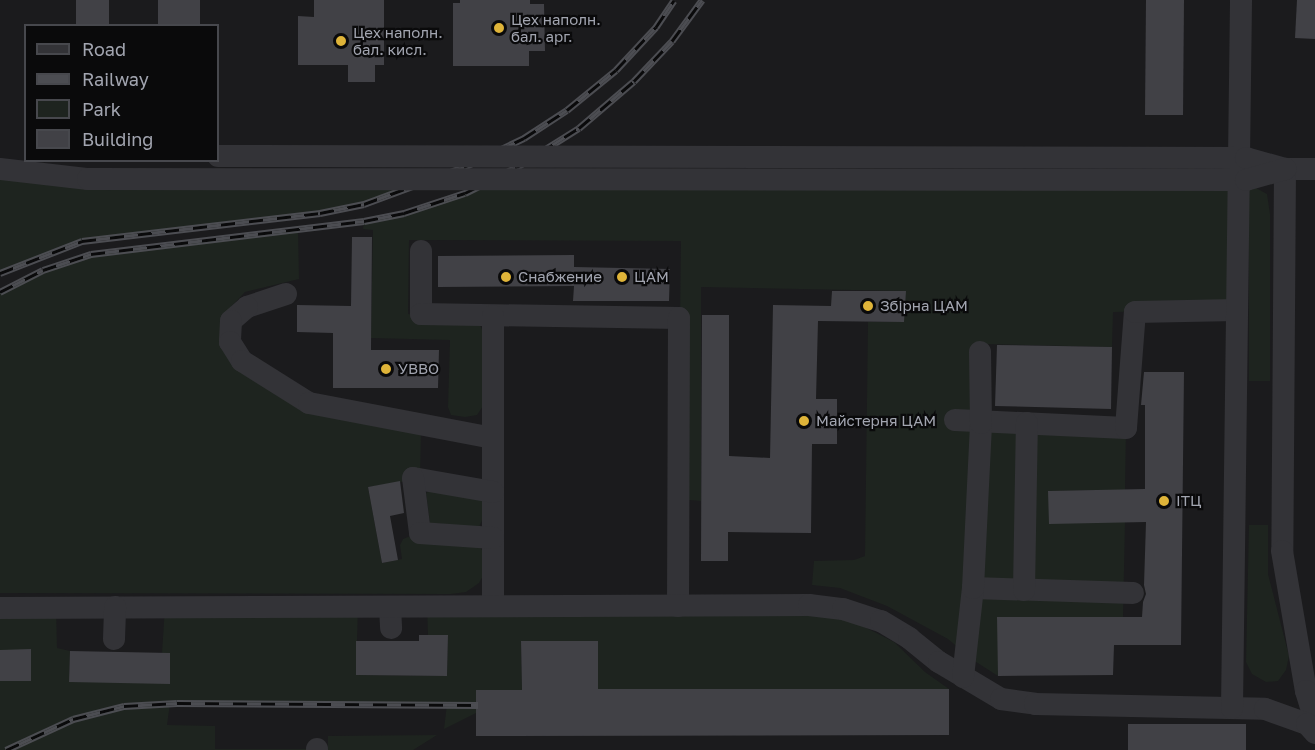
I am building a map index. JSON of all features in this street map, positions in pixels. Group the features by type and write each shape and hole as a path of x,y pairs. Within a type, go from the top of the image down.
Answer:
{"lane":[{"path":"1232,708 1242,506 1242,423 1237,310 1241,0"},
{"path":"219,156 1246,158 1285,169 1315,169"},
{"path":"0,168 38,162"},
{"path":"0,168 88,179 1246,180 1285,169"},
{"path":"1285,169 1282,551 1315,720"},
{"path":"421,251 421,314 679,318 678,606"},
{"path":"286,294 247,308 231,321 230,342 242,361 309,403 493,438"},
{"path":"956,420 981,423 1126,428 1135,312 1237,310"},
{"path":"493,316 493,606"},
{"path":"963,677 973,588 981,423 980,352"},
{"path":"1024,590 1027,423"},
{"path":"493,492 413,478 420,533 493,538"},
{"path":"973,588 1132,592"},
{"path":"0,608 115,608 390,617 493,606 809,605 843,609 881,621 963,677 1001,699 1035,704 1265,709 1307,724 1315,734"},
{"path":"114,639 115,608"}],"shaded area":[{"path":"0,0 1315,0 1315,750 0,750"}],"green space":[{"path":"429,179 364,204 320,213 82,241 0,273 0,180"},
{"path":"490,180 1239,180 1237,310 1113,312 1112,347 984,344 981,423 1126,428 1125,490 1048,491 1125,522 1123,617 998,617 998,676 973,660 948,639 887,606 840,588 812,585 814,561 854,560 865,556 868,322 904,322 905,291 701,287 701,501 678,499 681,241 409,240 408,314 480,325 484,334 483,406 477,415 465,417 451,415 448,407 450,340 371,338 373,230 363,229 364,221 404,213 465,193"},
{"path":"1249,188 1256,188 1267,194 1270,214 1270,381 1249,381"},
{"path":"298,229 299,279 245,292 227,311 242,370 421,431 420,479 368,487 382,563 402,559 400,545 403,539 408,537 477,543 484,553 483,576 479,583 466,592 451,594 0,593 0,292 48,268 91,254"},
{"path":"432,490 482,500 484,516 479,527 430,523 426,493"},
{"path":"1249,525 1268,525 1268,574 1289,656 1286,670 1278,681 1266,682 1252,674 1246,662"},
{"path":"427,606 835,612 894,642 925,672 949,689 598,689 598,641 521,642 522,690 476,690 476,713 444,729 447,704 170,703 167,725 215,726 215,749 328,749 328,736 437,735 413,750 0,750 0,681 31,681 31,650 0,650 0,608 56,608 57,648 70,651 69,681 170,683 170,653 162,653 165,607 358,607 356,675 447,676 448,636 428,635"}],"building":[{"path":"76,0 109,0 109,24 76,24"},
{"path":"158,0 200,0 200,24 158,24"},
{"name":"Цех наполн. бал. кисл.","path":"314,0 384,0 384,65 375,65 375,82 348,82 348,65 298,65 298,16 314,17"},
{"name":"Цех наполн. бал. арг.","path":"460,0 530,0 530,4 544,4 545,51 529,51 529,66 453,66 453,3 460,3"},
{"path":"1146,0 1184,0 1183,115 1145,115"},
{"path":"1297,0 1315,0 1315,39 1295,38"},
{"path":"352,237 372,237 371,350 439,350 438,388 333,388 333,333 297,332 297,305 351,306"},
{"path":"574,255 574,267 670,269 669,301 573,301 574,286 438,287 438,256"},
{"path":"832,291 906,291 904,322 818,321 816,399 837,399 837,444 812,444 811,533 728,532 728,561 701,561 702,315 729,315 729,456 770,458 773,305 831,306"},
{"path":"997,345 1112,347 1111,409 995,406"},
{"path":"1144,372 1184,372 1181,645 1114,645 1113,675 998,676 997,617 1142,617 1146,594 1144,585 1146,522 1049,524 1048,491 1145,489 1145,405 1141,405"},
{"path":"400,481 404,513 390,516 398,560 382,563 368,487"},
{"path":"419,635 448,635 447,676 356,675 356,641 419,641"},
{"path":"521,641 598,641 598,689 949,689 949,735 476,736 476,690 522,690"},
{"path":"31,649 31,681 0,681 0,650"},
{"path":"70,651 170,653 170,684 69,682"},
{"path":"1128,724 1246,724 1246,750 1128,750"}],"railway":[{"path":"0,273 82,241 320,213 364,204 464,167 524,138 567,110 616,70 656,27 674,0"},
{"path":"0,292 43,270 91,254 364,221 404,213 465,193 517,167 579,128 634,81 672,41 702,0"},
{"path":"6,750 73,719 124,706 177,703 478,705"}],"place":[{"name":"Цех наполн. бал. арг.","path":"499,28"},
{"name":"Цех наполн. бал. кисл.","path":"341,41"},
{"name":"Снабжение","path":"506,277"},
{"name":"ЦАМ","path":"622,277"},
{"name":"Збірна ЦАМ","path":"868,306"},
{"name":"УВВО","path":"386,369"},
{"name":"Майстерня ЦАМ","path":"804,421"},
{"name":"ІТЦ","path":"1164,501"}]}
